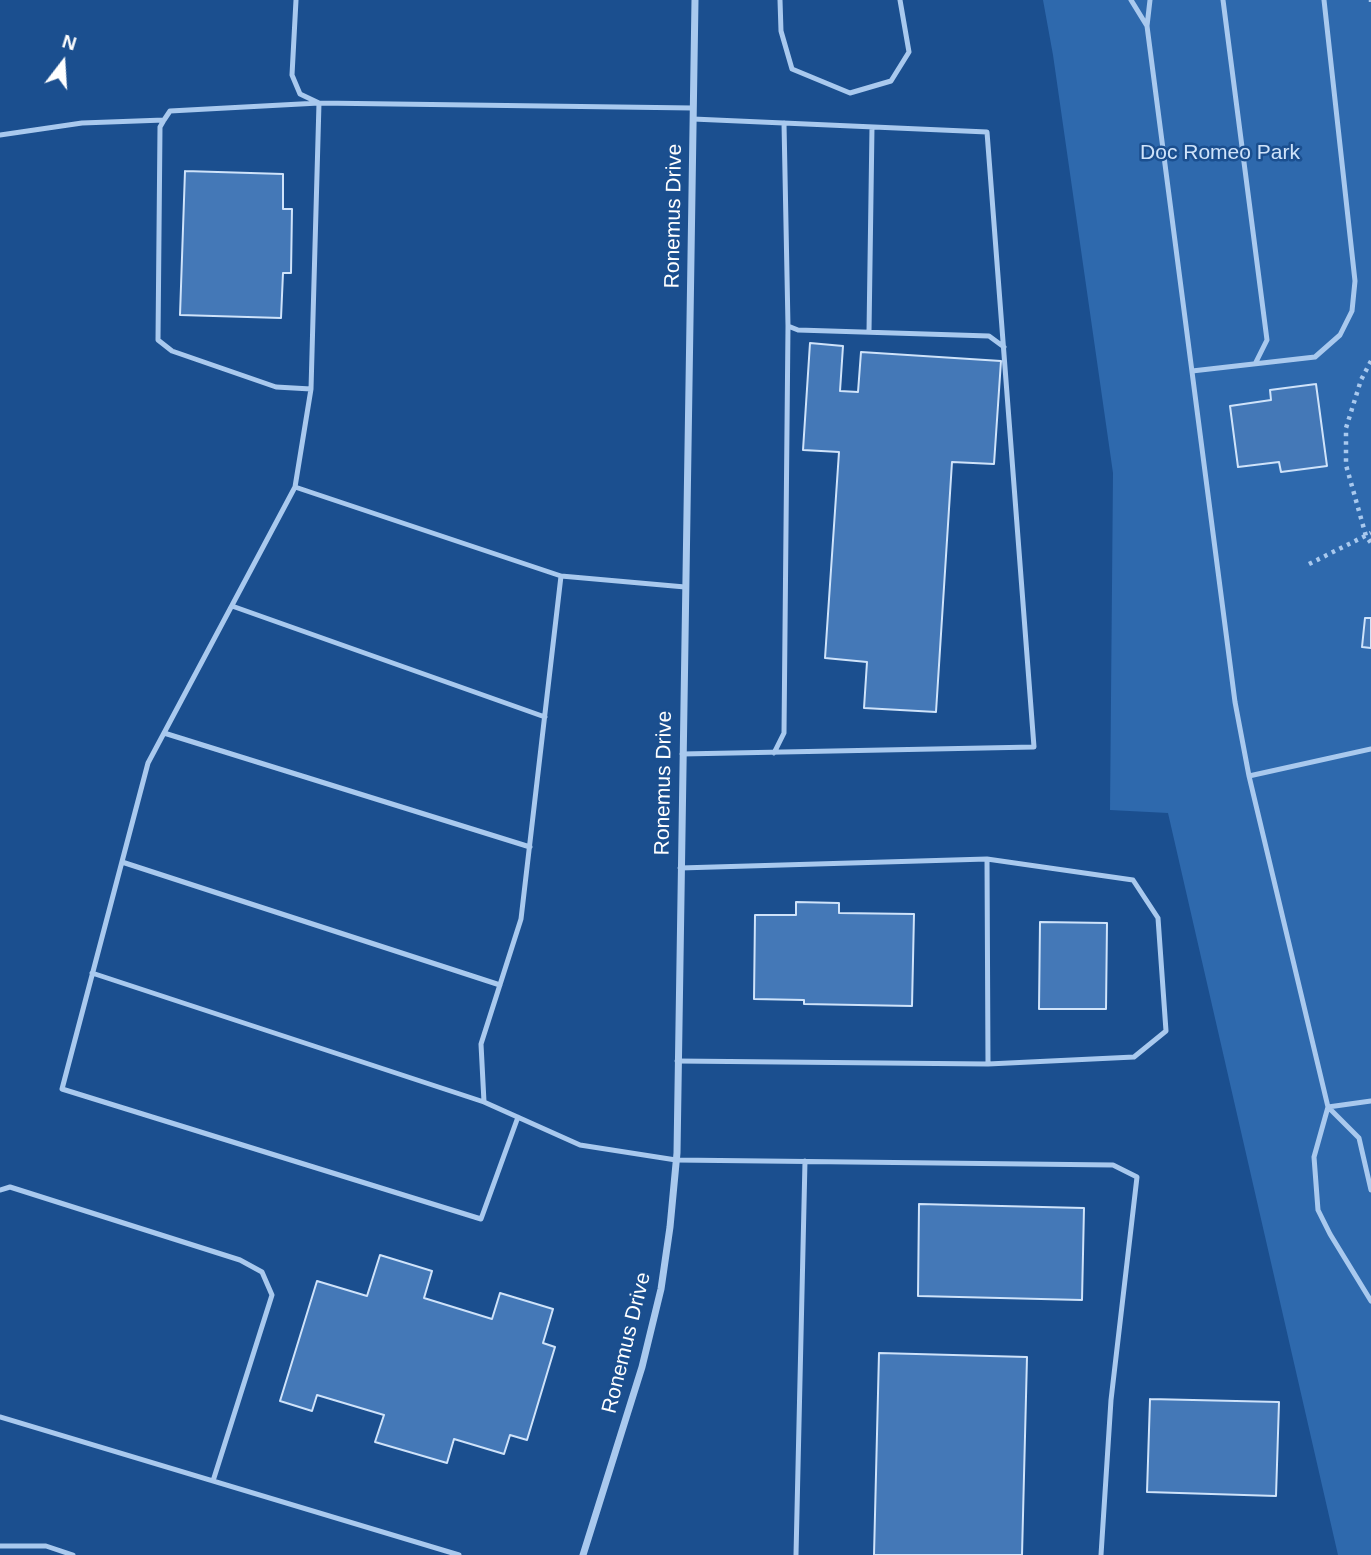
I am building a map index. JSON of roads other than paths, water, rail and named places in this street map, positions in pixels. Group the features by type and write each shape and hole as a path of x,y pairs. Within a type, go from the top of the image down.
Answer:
{"street":[{"name":"Ronemus Drive","path":"583,1555 642,1367 661,1289 676,1160 695,0"}],"lane":[{"path":"296,0 292,75 300,93 319,103"},
{"path":"780,0 781,31 792,69 850,93 891,81 909,52 900,0"},
{"path":"1131,0 1147,26"},
{"path":"1150,0 1147,26 1235,702 1328,1107 1314,1157 1318,1210 1329,1234 1371,1301"},
{"path":"1223,0 1267,340 1255,364"},
{"path":"1192,371 1315,357 1340,335 1352,311 1355,281 1324,0"},
{"path":"319,103 311,389 295,487 148,763 62,1089 481,1219 518,1117"},
{"path":"311,389 276,387 172,351 158,340 160,127 170,111 319,103 693,108"},
{"path":"682,754 1034,747 987,132 693,119"},
{"path":"0,135 82,123 164,120"},
{"path":"774,753 784,733 788,326 784,123"},
{"path":"869,332 872,127"},
{"path":"788,326 799,330 989,336 1003,347"},
{"path":"295,487 561,576 685,587"},
{"path":"485,1102 481,1044 521,919 561,576"},
{"path":"232,607 545,717"},
{"path":"164,733 530,847"},
{"path":"1250,776 1371,749"},
{"path":"987,859 988,1064"},
{"path":"677,1061 988,1064 1133,1057 1166,1031 1158,918 1133,880 987,859 680,868"},
{"path":"122,862 500,985"},
{"path":"92,973 485,1102 580,1145 676,1160 1113,1165 1137,1177 1111,1400 1101,1555"},
{"path":"1328,1107 1371,1101"},
{"path":"1328,1107 1359,1138 1371,1190"},
{"path":"796,1555 805,1161"},
{"path":"0,1190 10,1187 240,1260 262,1272 272,1295 213,1481"},
{"path":"0,1417 459,1555"},
{"path":"0,1546 46,1546 73,1555"}],"park label":[{"name":"Doc Romeo Park","path":"1220,153"}]}
